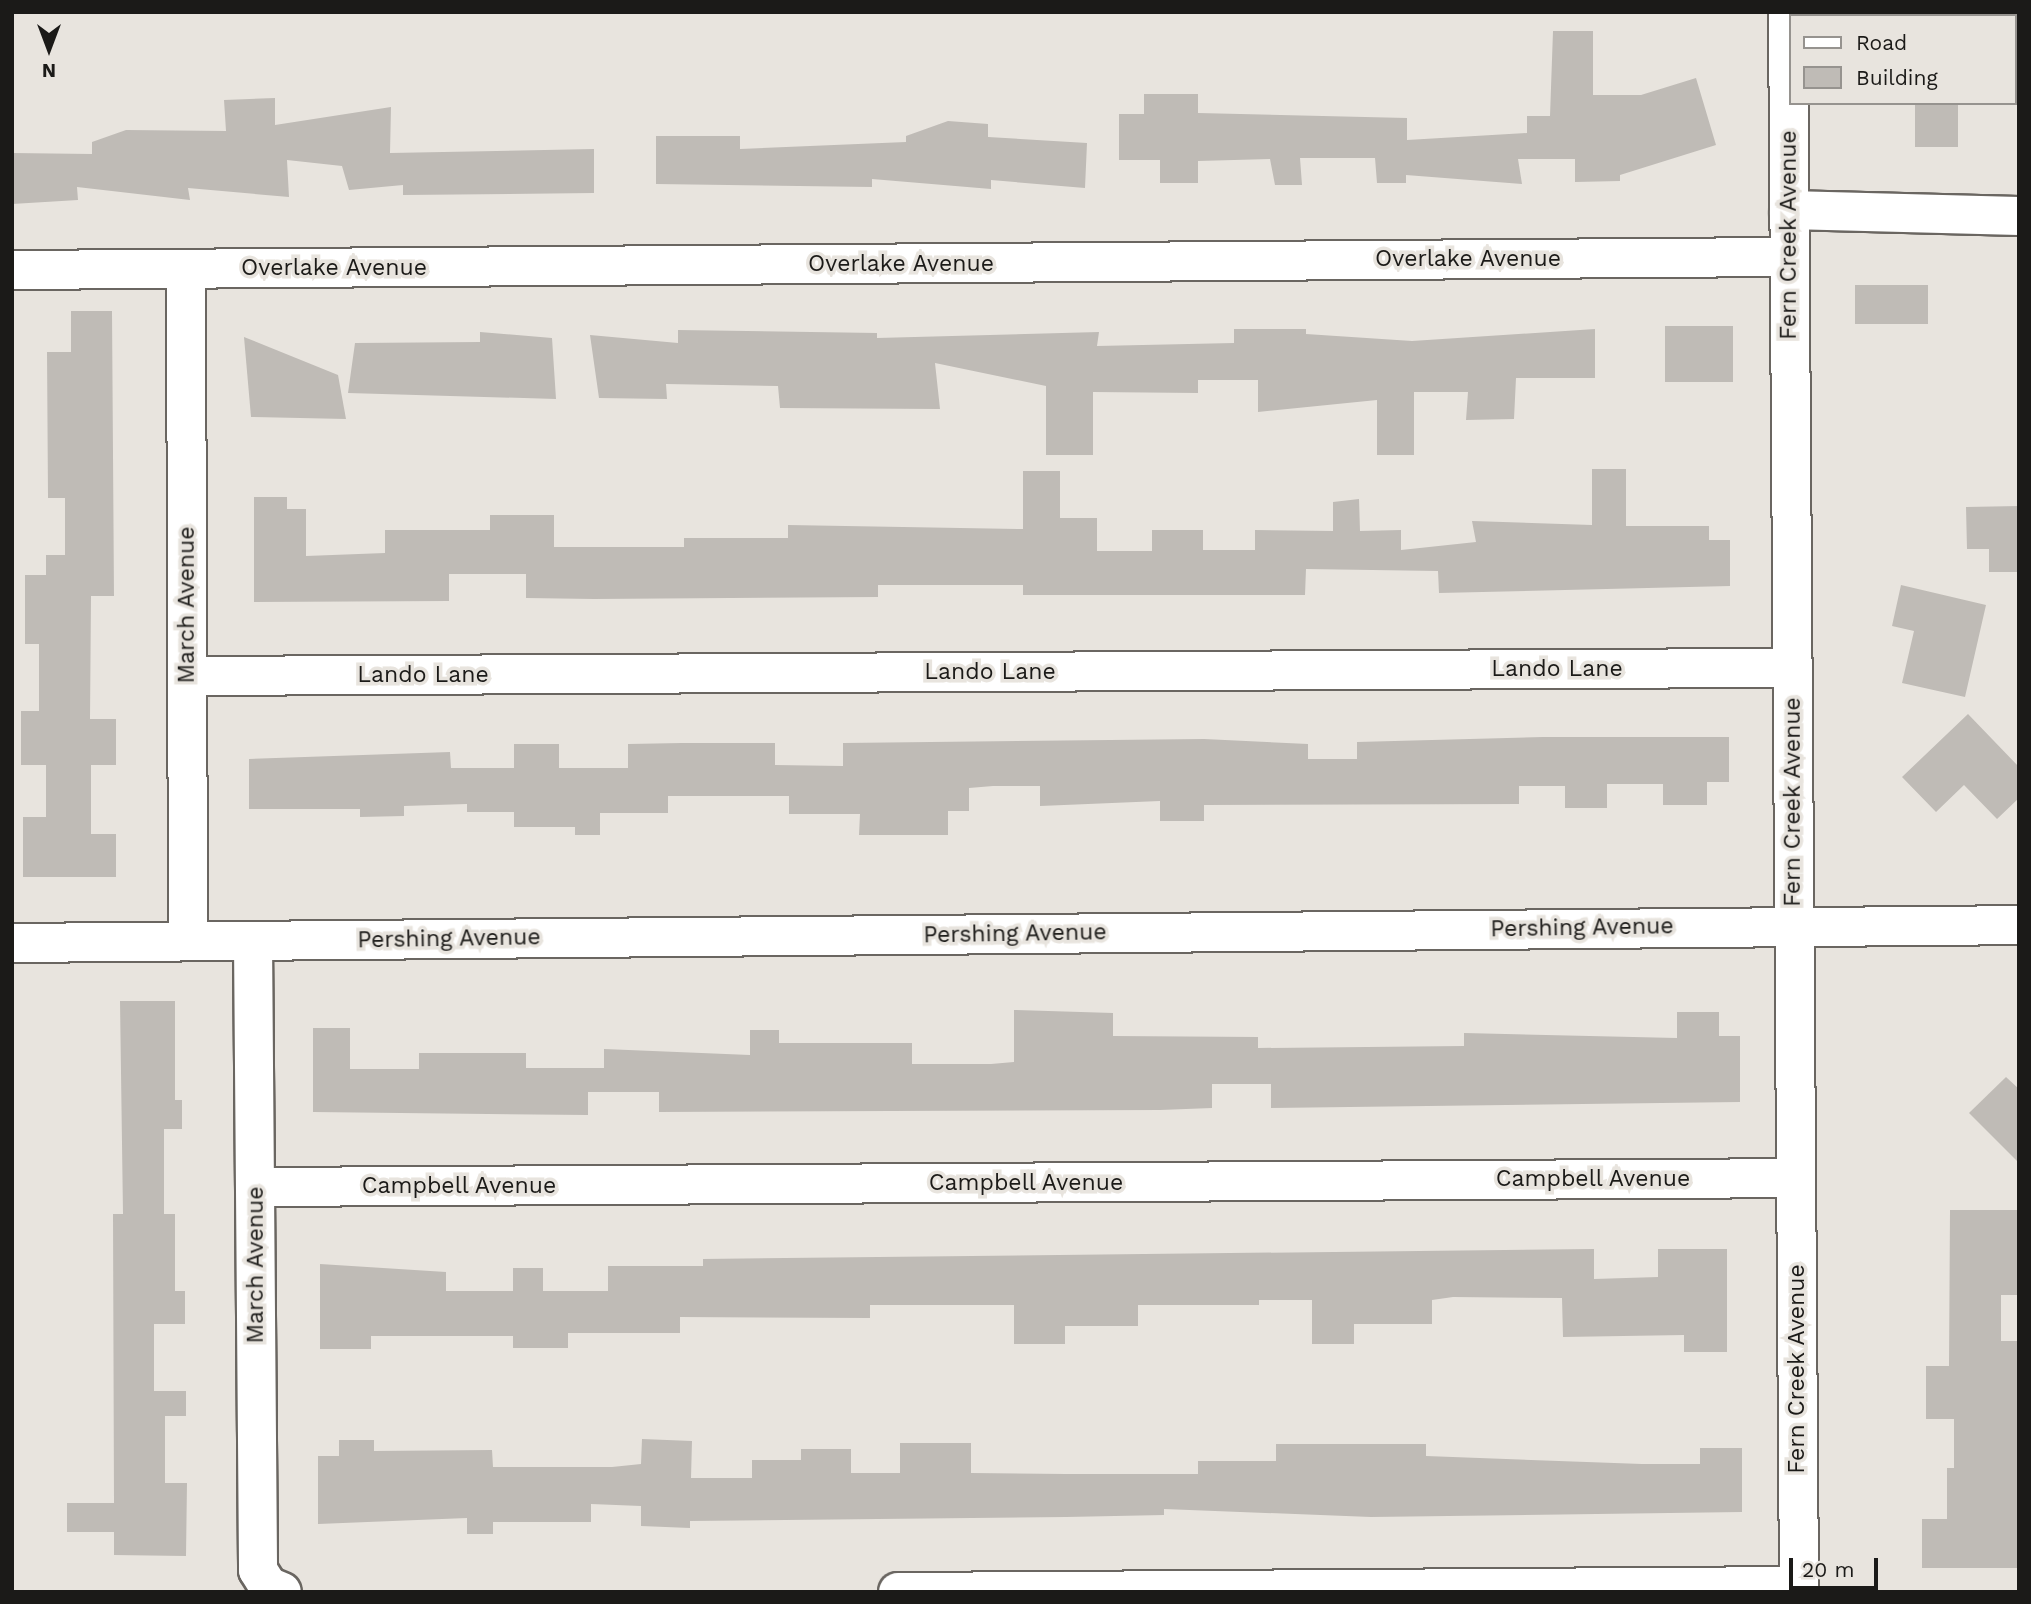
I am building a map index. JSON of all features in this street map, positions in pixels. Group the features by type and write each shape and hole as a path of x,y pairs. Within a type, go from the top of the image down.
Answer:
{"street":[{"name":"Fern Creek Avenue","path":"1788,12 1799,1589"},
{"path":"1789,210 2019,216"},
{"name":"Overlake Avenue","path":"12,270 1789,257"},
{"name":"March Avenue","path":"186,270 188,941"},
{"name":"Lando Lane","path":"187,676 1792,668"},
{"name":"Pershing Avenue","path":"12,943 2019,925"},
{"name":"March Avenue","path":"253,941 257,1570 275,1589"},
{"name":"Campbell Avenue","path":"256,1187 1796,1178"},
{"path":"898,1592 1799,1589"}],"building":[{"path":"1553,31 1593,31 1593,95 1641,95 1696,78 1716,145 1620,175 1620,181 1575,182 1575,159 1518,159 1522,184 1406,175 1406,183 1377,183 1375,158 1300,158 1302,185 1275,185 1270,159 1198,161 1198,183 1160,183 1160,160 1119,160 1119,114 1144,114 1144,94 1198,94 1198,113 1407,118 1407,140 1527,133 1527,116 1550,116"},
{"path":"275,98 275,125 391,107 390,153 594,149 594,193 403,195 403,185 349,190 342,166 287,160 289,197 188,188 190,200 77,187 78,200 12,204 12,153 92,154 92,142 126,130 226,131 224,100"},
{"path":"1915,105 1958,105 1958,147 1915,147"},
{"path":"948,121 988,124 988,137 1087,143 1085,188 991,180 991,189 872,179 872,187 656,184 656,136 740,136 740,149 906,142 906,136"},
{"path":"1855,285 1928,285 1928,324 1855,324"},
{"path":"71,311 112,311 114,596 91,596 90,719 116,719 116,765 91,765 91,834 116,834 116,877 23,877 23,817 46,817 46,765 21,765 21,711 39,711 39,644 25,644 25,575 46,575 46,555 65,555 65,498 48,498 47,352 71,352"},
{"path":"1665,326 1733,326 1733,382 1665,382"},
{"path":"1234,329 1306,329 1306,334 1412,341 1595,329 1595,378 1516,378 1514,419 1466,420 1468,392 1414,392 1414,455 1377,455 1377,400 1258,412 1258,380 1198,380 1198,393 1093,392 1093,455 1046,455 1046,386 935,363 940,409 780,408 778,386 666,384 667,399 599,398 590,335 678,343 678,330 877,333 877,338 1099,332 1097,346 1234,343"},
{"path":"480,332 552,338 556,399 348,393 355,343 480,342"},
{"path":"244,337 338,375 346,419 251,417"},
{"path":"1592,469 1626,469 1626,526 1709,526 1709,540 1730,540 1730,586 1439,593 1438,571 1306,569 1305,595 1023,595 1023,585 878,585 878,597 594,599 526,598 526,574 449,574 449,601 254,602 254,497 287,497 287,509 306,509 306,556 385,553 385,530 490,530 490,515 554,515 554,547 684,547 684,538 788,538 788,525 1023,529 1023,471 1060,471 1060,518 1097,518 1097,551 1152,551 1152,530 1203,530 1203,550 1255,550 1255,530 1333,531 1333,502 1359,499 1360,531 1401,530 1401,550 1476,542 1472,521 1592,525"},
{"path":"2019,506 2019,572 1989,572 1989,549 1967,549 1966,507"},
{"path":"1901,585 1986,605 1965,697 1902,683 1914,631 1892,626"},
{"path":"1968,714 2019,767 2019,798 1997,819 1964,785 1936,812 1902,777"},
{"path":"1543,737 1729,737 1729,782 1707,782 1707,805 1663,805 1663,784 1607,784 1607,808 1565,808 1565,786 1519,786 1519,804 1204,805 1204,821 1160,821 1160,801 1040,806 1040,786 993,786 969,788 969,811 948,811 948,835 859,835 860,814 789,814 789,796 668,796 668,813 600,813 600,835 575,835 575,827 514,827 514,812 467,812 467,804 404,806 404,816 360,817 360,809 249,809 249,759 450,752 451,768 514,768 514,744 559,744 559,768 628,768 628,744 775,743 775,765 843,766 843,743 1204,739 1308,744 1308,759 1357,759 1357,742"},
{"path":"120,1001 175,1001 175,1100 182,1100 182,1129 164,1129 164,1214 175,1214 175,1291 185,1291 185,1324 154,1324 154,1391 186,1391 186,1416 165,1416 165,1483 187,1483 186,1556 114,1555 114,1532 67,1532 67,1503 114,1503 113,1214 123,1214"},
{"path":"1014,1010 1113,1013 1113,1036 1258,1037 1258,1048 1464,1046 1464,1033 1677,1038 1677,1012 1719,1012 1719,1036 1740,1036 1740,1102 1271,1108 1271,1084 1212,1084 1212,1108 1160,1110 659,1112 659,1092 588,1092 588,1115 313,1112 313,1028 350,1028 350,1069 419,1069 419,1053 526,1053 526,1068 604,1068 604,1049 750,1055 750,1030 779,1030 779,1043 912,1043 912,1064 991,1064 1014,1062"},
{"path":"2006,1077 2019,1089 2019,1163 1969,1113"},
{"path":"1950,1210 2019,1210 2019,1295 2001,1295 2001,1341 2019,1341 2019,1568 1922,1568 1922,1519 1947,1519 1947,1468 1954,1468 1954,1419 1926,1419 1926,1366 1949,1366"},
{"path":"1594,1249 1594,1279 1658,1277 1658,1249 1727,1249 1727,1352 1684,1352 1684,1335 1563,1337 1562,1298 1453,1297 1432,1300 1432,1324 1354,1324 1354,1344 1312,1344 1312,1300 1259,1300 1259,1305 1138,1305 1138,1326 1065,1326 1065,1344 1014,1344 1014,1305 870,1305 870,1318 680,1317 680,1333 568,1333 568,1348 513,1348 513,1336 371,1336 371,1349 320,1349 320,1264 446,1272 446,1291 513,1291 513,1268 543,1268 543,1291 608,1291 608,1266 703,1266 703,1259"},
{"path":"642,1439 692,1441 691,1478 752,1478 752,1460 801,1460 801,1449 851,1449 851,1473 900,1473 900,1443 971,1443 971,1473 1066,1474 1198,1474 1198,1461 1276,1461 1276,1444 1426,1444 1426,1456 1642,1464 1700,1464 1700,1448 1742,1448 1742,1512 1371,1517 1164,1509 1164,1515 690,1521 690,1528 641,1526 641,1506 591,1504 591,1522 493,1522 493,1534 467,1534 467,1518 318,1524 318,1456 339,1456 339,1440 374,1440 374,1451 492,1450 493,1467 612,1467 641,1464"}]}
